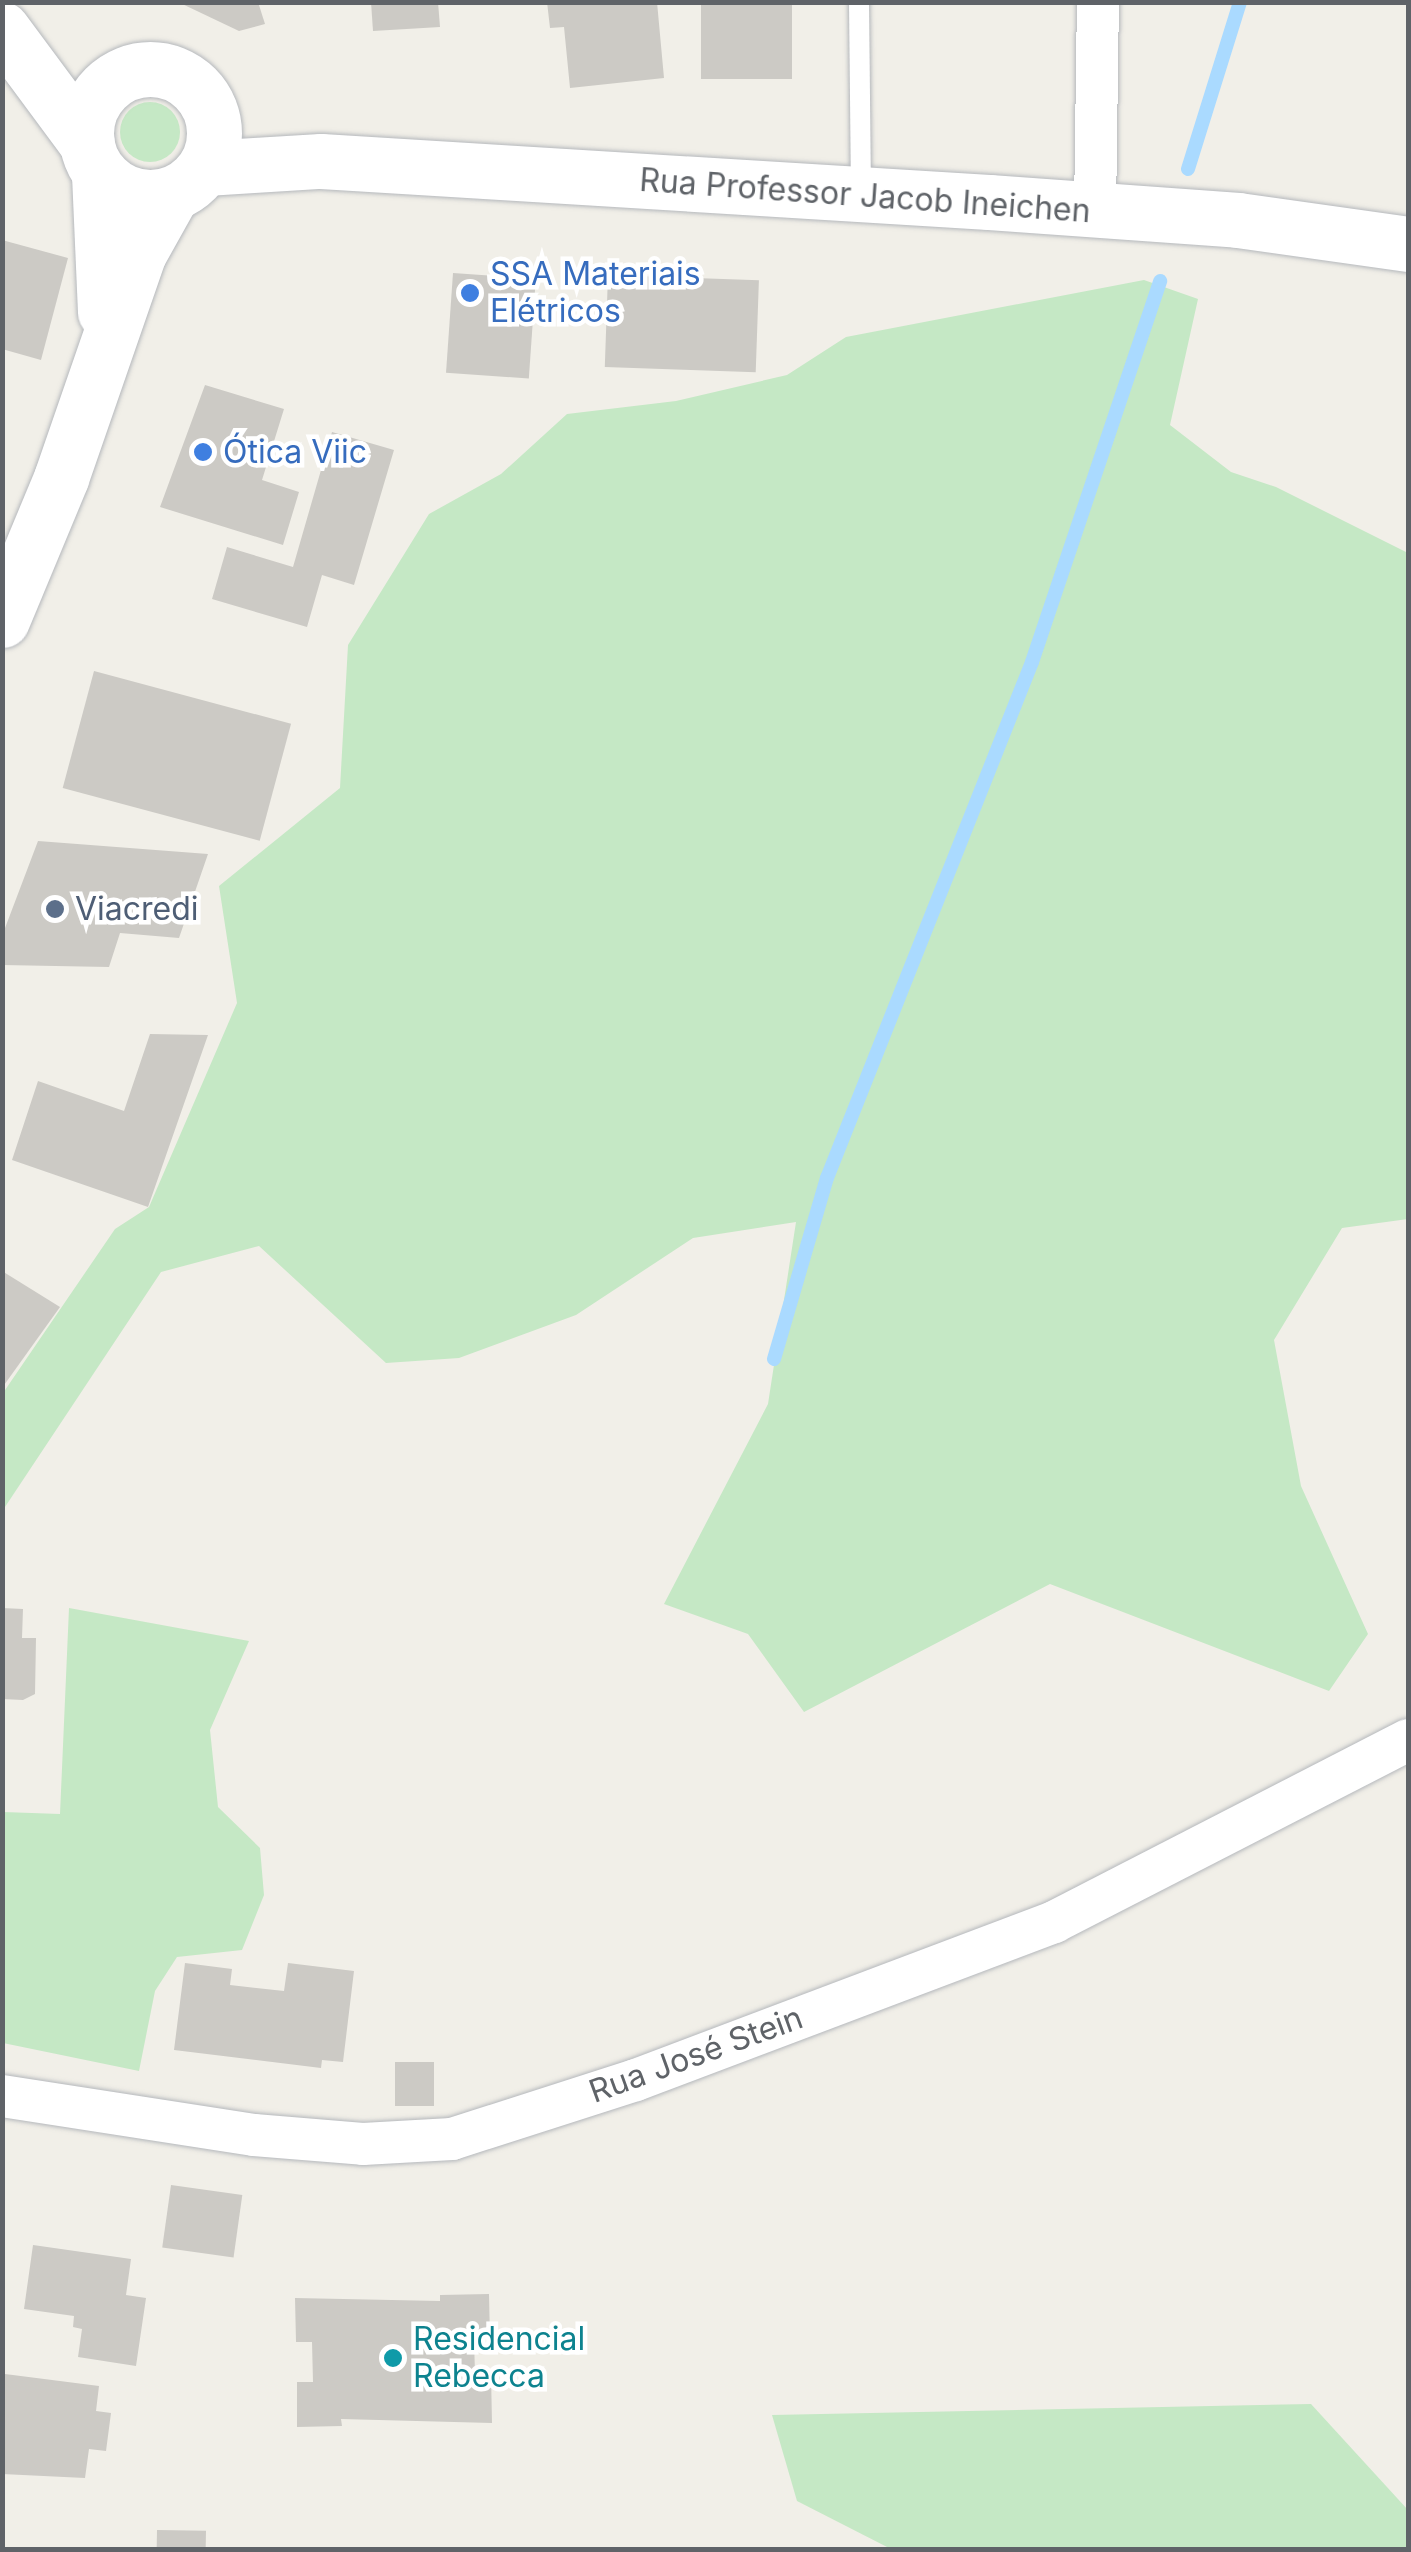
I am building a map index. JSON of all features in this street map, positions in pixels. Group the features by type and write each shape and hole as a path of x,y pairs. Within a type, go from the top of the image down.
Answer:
{"main road":[{"path":"2,21 43,48 114,78"},
{"path":"2,29 93,159 133,196 189,181"},
{"path":"2,620 104,360 138,254 213,149 210,110 177,74 144,68 114,78 87,120 93,159 104,360"},
{"name":"Rua Professor Jacob Ineichen","path":"210,110 321,161"},
{"name":"Rua Professor Jacob Ineichen","path":"189,181 321,161 1238,220 1408,244"}],"street":[{"path":"1095,212 1098,2"},
{"name":"Rua José Stein","path":"2,2096 254,2135 363,2144 452,2139 636,2080 1054,1922 1346,1768 1408,1740"}],"lane":[{"path":"859,2 861,194"}],"green space":[{"path":"150,102 171,111 180,132 171,153 150,162 129,153 120,132 129,111"},
{"path":"1144,280 1198,299 1170,425 1231,472 1276,487 1408,553 1408,1219 1342,1228 1274,1340 1301,1486 1368,1634 1329,1691 1050,1584 804,1712 748,1634 664,1604 768,1404 796,1222 693,1238 576,1315 459,1358 386,1363 259,1246 161,1272 3,1510 3,1393 115,1229 149,1207 237,1003 219,886 340,788 348,645 429,514 501,474 567,414 676,401 787,375 846,337"},
{"path":"69,1608 249,1641 210,1730 218,1807 260,1848 264,1895 242,1950 177,1957 155,1991 139,2071 3,2043 3,1812 60,1814"},
{"path":"1311,2404 1408,2510 1408,2549 891,2549 797,2501 772,2415"}],"building":[{"path":"178,2 258,2 265,24 239,31"},
{"path":"371,2 438,2 440,27 373,31"},
{"path":"547,2 657,2 664,78 570,88 564,27 550,28"},
{"path":"701,2 792,2 792,79 701,79"},
{"path":"2,240 68,258 41,360 2,349"},
{"path":"453,273 536,279 529,379 446,373"},
{"path":"608,275 759,280 756,372 605,367"},
{"path":"205,385 284,409 262,480 299,492 283,545 160,507"},
{"path":"332,432 394,450 354,585 322,575 307,627 212,599 227,547 293,567"},
{"path":"94,671 291,724 260,841 63,788"},
{"path":"38,841 208,854 179,938 120,933 109,967 2,965 2,936"},
{"path":"150,1034 208,1035 148,1207 12,1160 38,1081 124,1111"},
{"path":"2,1271 60,1307 2,1388"},
{"path":"2,1608 23,1609 22,1638 36,1638 35,1694 23,1700 2,1699"},
{"path":"185,1963 232,1969 230,1985 284,1991 288,1963 354,1971 343,2062 322,2060 321,2068 174,2050"},
{"path":"395,2062 434,2062 434,2106 395,2106"},
{"path":"171,2185 242,2195 234,2257 162,2247"},
{"path":"33,2245 131,2259 126,2295 146,2298 136,2366 78,2357 82,2329 73,2327 74,2316 24,2309"},
{"name":"Residencial Rebecca","path":"489,2294 490,2339 474,2339 475,2374 491,2374 492,2423 341,2419 342,2426 297,2427 297,2382 313,2382 312,2342 296,2342 295,2298 440,2301 440,2295"},
{"path":"5,2374 99,2386 96,2411 111,2413 106,2451 89,2449 85,2478 2,2474"},
{"path":"157,2530 206,2531 206,2550 157,2550"}],"waterway":[{"path":"1188,169 1240,2"},
{"path":"774,1359 827,1178 1032,662 1160,281"}],"place":[{"name":"SSA Materiais Elétricos","path":"470,293"},
{"name":"Ótica Viic","path":"203,452"},
{"name":"Viacredi","path":"55,909"},
{"name":"Residencial Rebecca","path":"393,2358"}]}
